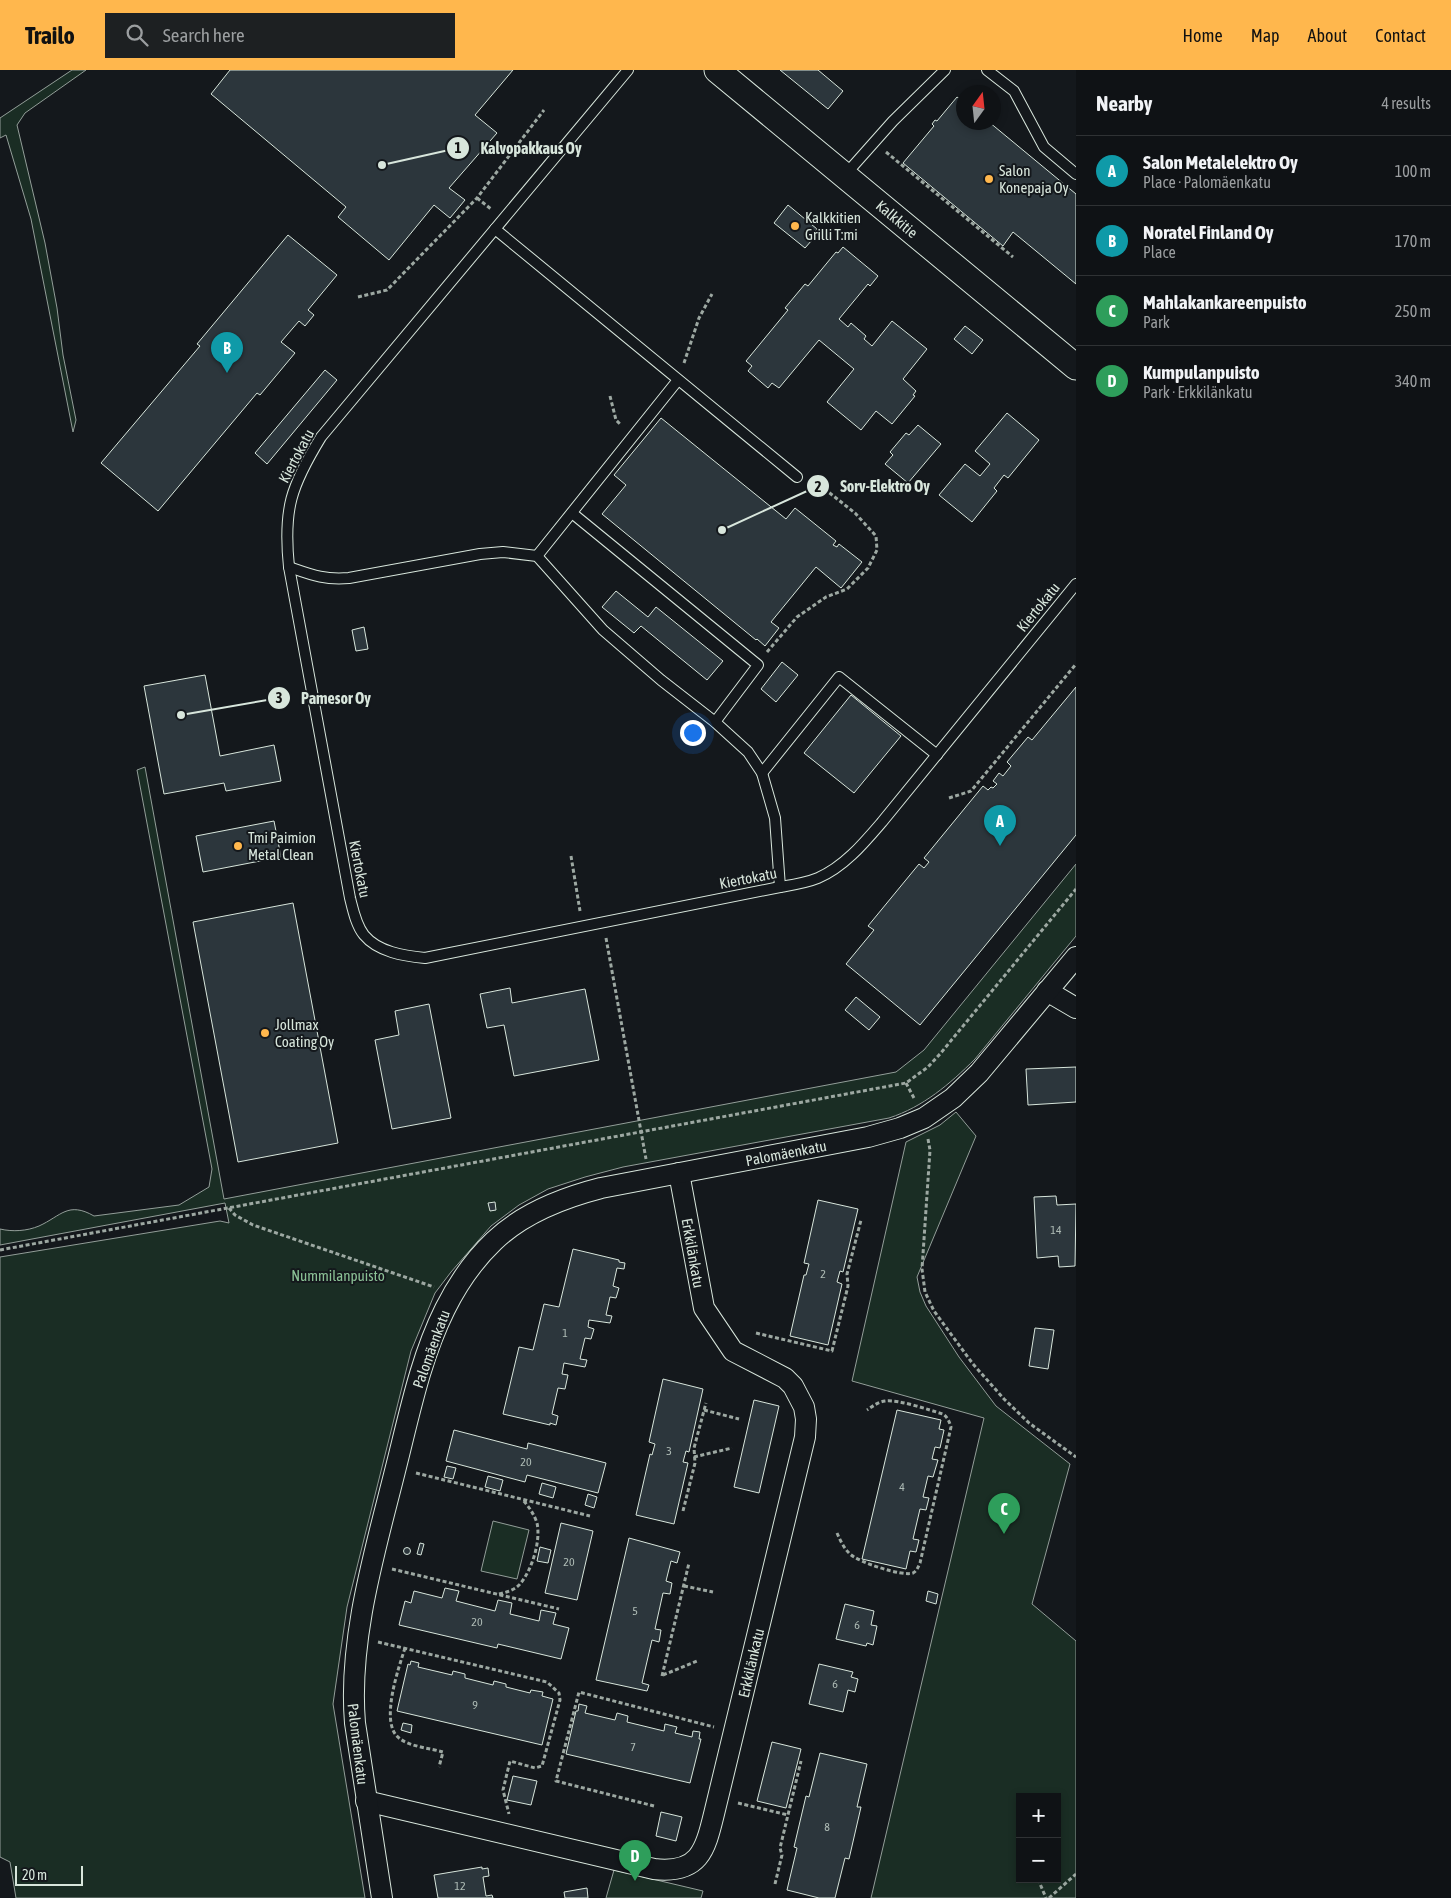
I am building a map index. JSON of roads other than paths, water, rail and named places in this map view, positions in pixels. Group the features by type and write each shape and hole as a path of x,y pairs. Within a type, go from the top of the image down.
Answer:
{"street":[{"name":"Kalkkitie","path":"717,70 1076,368"},
{"name":"Palomäenkatu","path":"382,1898 366,1801 352,1696 358,1637 372,1564 415,1392 429,1347 454,1294 472,1266 494,1241 534,1212 566,1198 601,1188 868,1137 900,1128 924,1118 953,1098 979,1073 1076,957"},
{"path":"1047,991 1076,1008"},
{"name":"Erkkilänkatu","path":"366,1801 664,1870 694,1862 707,1843 805,1437 806,1419 804,1407 794,1386 785,1378 733,1350 708,1316 700,1292 679,1173"}],"lane":[{"name":"Kiertokatu","path":"628,70 321,437 309,457 290,499 286,524 289,568 350,898 364,935 376,945 400,955 425,958 780,888 818,878 839,865 866,840 1076,584"},
{"path":"844,176 892,121 945,70"},
{"path":"987,70 1014,91 1044,147 1076,174"},
{"path":"495,229 797,478"},
{"path":"537,556 678,380"},
{"path":"572,513 758,665 715,722"},
{"path":"289,568 320,578 333,579 349,578 480,554 503,552 537,556 603,630 661,680 715,722 748,752 762,774 775,818 780,888"},
{"path":"762,774 839,677 937,755"}],"place":[{"name":"Kalvopakkaus Oy","path":"382,165"},
{"name":"Salon Konepaja Oy","path":"989,179"},
{"name":"Kalkkitien Grilli T:mi","path":"795,226"},
{"name":"Noratel Finland Oy","path":"227,373"},
{"name":"Sorv-Elektro Oy","path":"722,530"},
{"name":"Pamesor Oy","path":"181,715"},
{"name":"Tmi Paimion Metal Clean","path":"238,846"},
{"name":"Salon Metalelektro Oy","path":"1000,846"},
{"name":"Jollmax Coating Oy","path":"265,1033"},
{"name":"Mahlakankareenpuisto","path":"1004,1534"},
{"name":"Kumpulanpuisto","path":"635,1881"}],"park label":[{"name":"Nummilanpuisto","path":"338,1275"}]}
